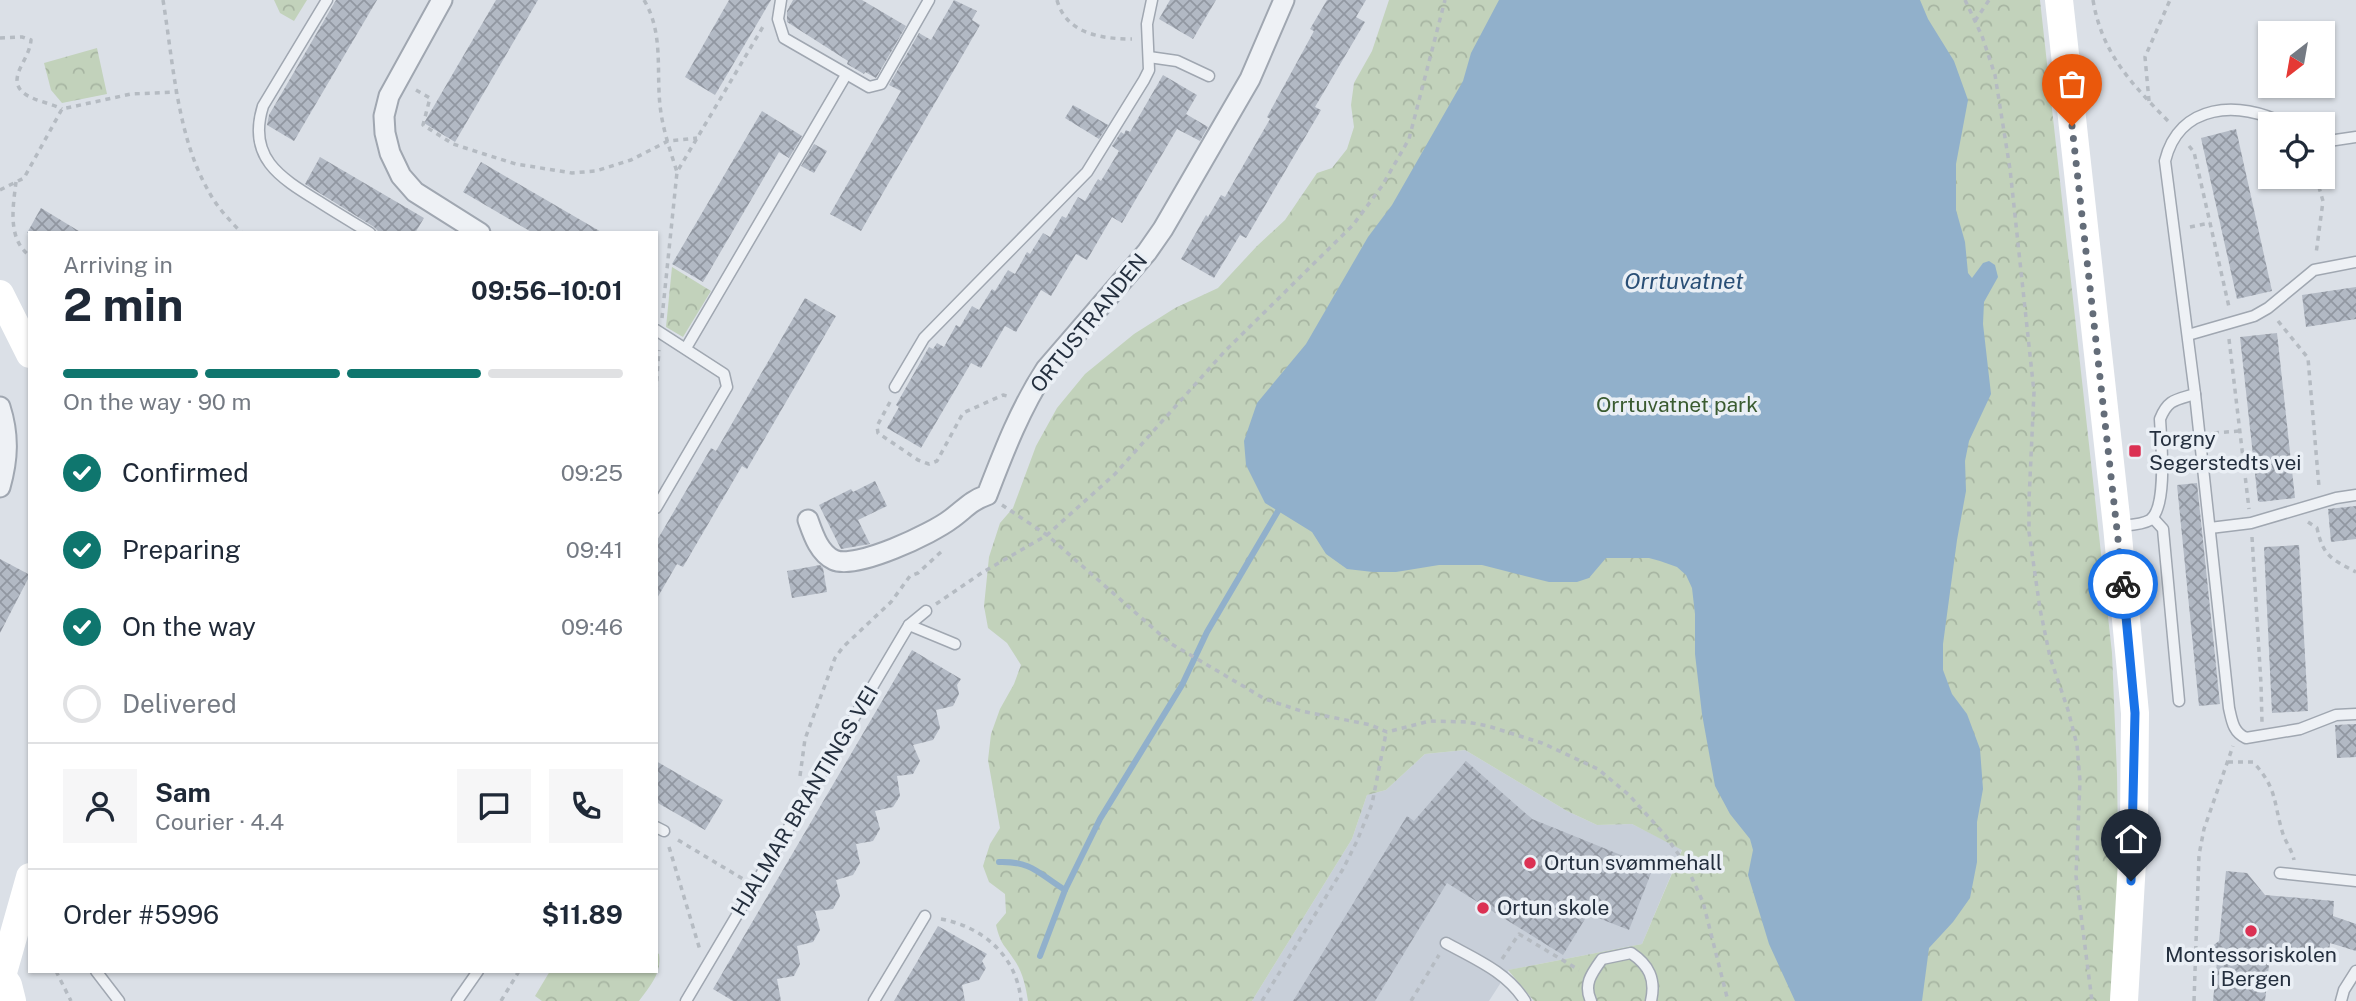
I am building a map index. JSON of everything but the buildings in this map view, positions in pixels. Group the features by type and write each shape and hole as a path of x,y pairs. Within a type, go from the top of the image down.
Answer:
{"main road":[{"path":"2059,0 2135,713 2134,827 2124,1001"},
{"path":"0,294 28,350"},
{"path":"0,912 28,879"},
{"path":"10,987 28,888"}],"street":[{"path":"442,0 397,79 384,116 385,133 390,153 401,177 425,199 477,231"},
{"name":"ORTUSTRANDEN","path":"987,495 1027,400 1046,369 1147,253 1163,229 1250,79 1284,0"},
{"path":"0,407 8,453 0,487"},
{"path":"808,520 823,551 834,560 850,561 886,553 929,533 951,520 973,500 987,495"}],"lane":[{"path":"327,0 263,106 258,124 260,142 270,165 287,183 367,231"},
{"path":"781,0 778,19 785,38 869,88 881,84 929,0"},
{"path":"895,387 924,338 1087,172 1149,70 1147,24 1152,0"},
{"path":"1150,57 1177,61 1209,76"},
{"path":"686,348 846,75"},
{"path":"2258,112 2236,109 2216,112 2188,122 2168,146 2165,161 2195,394 2229,708 2233,726 2239,735 2246,738 2300,729 2336,715 2356,714"},
{"path":"2335,140 2356,137"},
{"path":"2188,335 2254,317 2314,270 2356,262"},
{"path":"658,505 727,387 723,374 659,331"},
{"path":"2117,526 2145,522 2153,518 2160,505 2160,419 2165,406 2195,394"},
{"path":"2210,528 2251,523 2320,502 2356,495"},
{"path":"2153,518 2164,529 2179,701"},
{"name":"HJALMAR BRANTINGS VEI","path":"692,999 705,968 909,625 926,611"},
{"path":"909,625 956,644"},
{"path":"2280,873 2356,881"},
{"path":"874,1001 925,916"},
{"path":"1446,943 1495,970 1516,987 1525,1001"},
{"path":"1591,1001 1587,986 1602,960 1631,953 1648,967 1654,987 1651,1001"},
{"path":"2341,1001 2344,990 2356,971"},
{"path":"98,973 119,1001"},
{"path":"457,1001 477,973"}],"path":[{"path":"163,0 178,92 195,162 206,189 240,231"},
{"path":"644,0 654,20 661,112 677,172 658,351"},
{"path":"1058,0 1060,10 1073,26 1094,37 1148,39"},
{"path":"926,611 983,572 1046,535 1127,461 1225,351 1337,241 1368,206 1397,163 1409,139 1445,0"},
{"path":"1965,0 1995,75 2004,121 2034,392 2029,532 2048,648 2077,745 2080,781 2076,876 2092,1001"},
{"path":"1975,20 1989,0"},
{"path":"2093,0 2115,61 2129,81 2194,152 2224,274 2229,304 2227,324 2232,367 2248,475 2257,631 2264,684 2263,717 2257,737"},
{"path":"2149,101 2146,57 2170,0"},
{"path":"677,172 766,21 778,19"},
{"path":"0,38 22,37 31,40 18,74 19,90 62,109 131,94 178,92"},
{"path":"397,79 430,98 423,125 453,144 516,164 572,173 596,171 631,160 668,141 697,138"},
{"path":"0,190 24,178 62,109"},
{"path":"2197,167 2203,165"},
{"path":"16,182 13,225 16,238 28,255"},
{"path":"2314,270 2322,201 2319,189"},
{"path":"2174,230 2211,221"},
{"path":"2268,308 2308,358 2320,502"},
{"path":"2232,367 2239,366"},
{"path":"895,387 877,426 878,433 918,460 929,464 937,461 963,413 1003,395 1027,400"},
{"path":"2239,421 2245,421"},
{"path":"2207,433 2240,430"},
{"path":"987,495 1046,535 1147,625 1186,654 1265,699 1283,706 1371,725 1387,732 1430,721 1467,722 1488,726 1542,743 1580,760 1608,777 1629,795 1665,835 1691,875 1709,921 1728,1001"},
{"path":"2299,509 2307,521 2317,528 2321,547 2330,558 2356,572"},
{"path":"801,806 800,777 805,739 835,658 843,647 891,602 910,576 918,573 947,547"},
{"path":"2254,576 2261,576"},
{"path":"2257,631 2263,630"},
{"path":"1262,1001 1343,869 1357,841 1372,803 1387,732"},
{"path":"2194,1001 2199,855 2204,829 2239,735"},
{"path":"2228,762 2253,762 2267,776 2275,797 2283,835 2291,849 2299,875"},
{"path":"660,829 753,886"},
{"path":"660,829 705,968"},
{"path":"925,916 950,921 985,936 1000,950 1015,972 1021,1001"},
{"path":"1495,970 1519,933 1590,977"},
{"path":"1411,1001 1446,943"},
{"path":"57,973 71,1001"},
{"path":"501,1001 518,973"}],"shaded area":[{"name":"Ortun skole","path":"1465,750 1567,811 1597,825 1632,824 1682,849 1642,944 1509,970 1489,1001 1252,1001 1352,839 1367,795 1386,790 1425,754"}],"green space":[{"path":"274,0 307,0 294,21 280,13"},
{"name":"Orrtuvatnet park","path":"1389,0 2040,0 2112,653 2119,907 2110,1001 1534,1001 1508,970 1642,944 1682,850 1632,824 1597,825 1567,811 1465,750 1425,754 1386,790 1367,795 1352,839 1252,1001 1028,1001 1020,970 1002,941 996,925 1006,913 1005,894 989,882 983,866 990,844 1000,828 988,760 991,734 1021,665 1007,643 988,628 984,606 989,557 1000,523 1013,508 1036,446 1057,408 1085,374 1134,334 1175,308 1218,288 1285,220 1317,173 1332,168 1347,149 1354,127 1351,105 1354,83 1372,51"},
{"path":"97,48 107,94 62,103 51,90 44,63"},
{"path":"672,267 711,291 683,337 666,327"},
{"path":"549,973 657,973 639,1001 542,1001 535,996"}],"water":[{"name":"Orrtuvatnet","path":"1499,0 1920,0 1928,19 1954,61 1968,100 1956,164 1956,210 1965,242 1968,273 1972,278 1983,263 1989,261 1995,265 1998,277 1984,302 1983,324 1991,394 1969,441 1965,461 1966,491 1943,644 1943,670 1952,694 1967,714 1980,749 1983,789 1977,822 1977,862 1970,898 1929,948 1922,1001 1795,1001 1769,944 1748,875 1753,850 1750,839 1730,814 1715,786 1695,654 1692,588 1686,575 1677,567 1649,558 1606,558 1589,578 1577,582 1549,582 1482,565 1439,565 1396,572 1347,569 1326,554 1312,532 1265,503 1246,465 1244,441 1257,403 1306,344 1368,237 1392,205 1463,81 1471,53"}],"waterway":[{"path":"1040,956 1065,890 1100,819 1182,685 1207,632 1278,511"},
{"path":"999,862 1028,866 1065,890"}],"way so far":[{"path":"2072,126 2123,584"}],"place":[{"name":"Torgny Segerstedts vei","path":"2135,451"},
{"name":"Ortun svømmehall","path":"1530,863"},
{"name":"Ortun skole","path":"1483,908"},
{"name":"Montessoriskolen i Bergen","path":"2251,931"}],"route":[{"path":"2123,584 2135,713 2131,881"}]}
